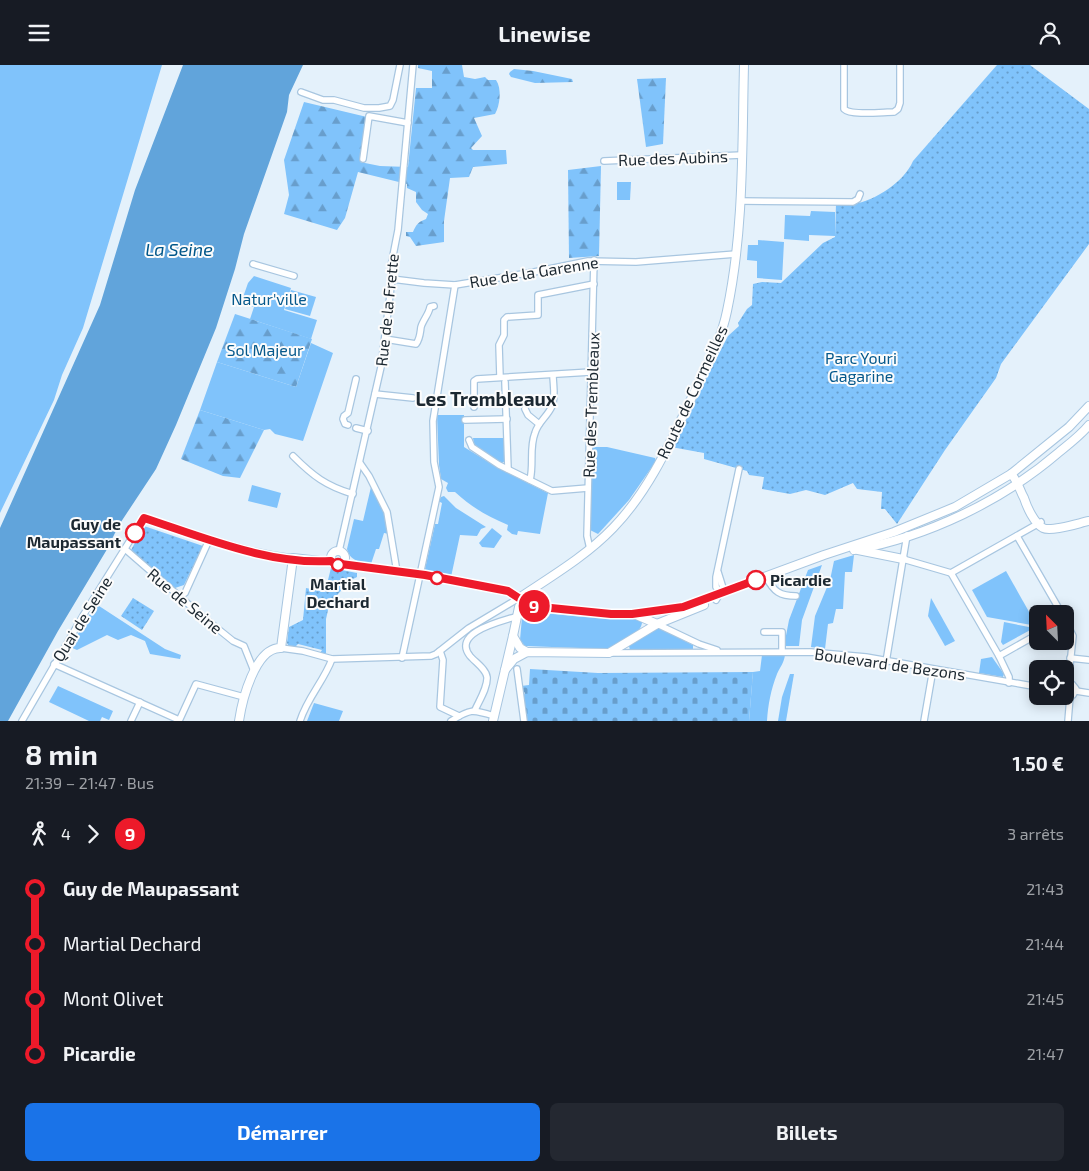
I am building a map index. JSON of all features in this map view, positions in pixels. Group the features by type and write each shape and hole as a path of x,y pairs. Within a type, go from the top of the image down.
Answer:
{"main road":[{"name":"Route de Cormeilles","path":"519,598 590,549 615,527 643,491 683,415 721,334 727,312 736,254 742,155 744,65"},
{"path":"832,553 856,549 906,532 955,507 1016,481 1044,449 1089,406"},
{"path":"239,721 244,697 254,671 268,651 281,648 293,558 331,561 334,564 343,561 359,566 508,591 531,606 604,614 632,614 683,607 832,553 959,516 1044,465 1089,425"},
{"path":"1016,481 1023,497 1040,523 1047,529 1089,521"},
{"path":"856,549 903,559"},
{"path":"331,561 332,554 339,551 343,553 343,561"},
{"path":"609,653 657,624 721,593"},
{"path":"493,719 518,613 519,598"},
{"path":"518,613 531,606"},
{"path":"632,614 657,624"},
{"path":"641,633 646,626 647,620"},
{"path":"513,636 520,648 527,652"},
{"path":"505,670 514,659 527,652"},
{"name":"Boulevard de Bezons","path":"527,652 609,653"}],"street":[{"path":"301,92 323,100 334,100 370,108 390,106 400,65"},
{"name":"Rue de la Frette","path":"339,551 354,494 382,367 392,266 398,230 413,65"},
{"path":"844,65 844,109 849,113 896,111 900,103 900,65"},
{"path":"363,159 370,108"},
{"path":"369,116 408,123"},
{"name":"Rue des Aubins","path":"604,161 742,155"},
{"path":"740,201 853,201 858,199 860,194"},
{"name":"Rue de la Garenne","path":"392,279 455,285 594,260 636,262 736,254"},
{"name":"Rue des Trembleaux","path":"590,549 587,536 594,260"},
{"path":"252,264 294,276"},
{"path":"500,377 499,345 504,335 504,320 507,317 538,315 538,295 594,284"},
{"path":"402,657 439,487 434,462 432,421 455,285"},
{"name":"Rue de la Frette","path":"385,339 416,344 430,307 434,306"},
{"path":"474,407 474,381 477,379 591,372"},
{"path":"530,480 533,469 532,445 539,424 551,407 553,400 553,375"},
{"path":"348,425 345,424 343,419 348,413 356,379"},
{"path":"505,382 508,469"},
{"path":"375,394 413,398"},
{"path":"525,409 528,415 539,424"},
{"path":"465,420 507,419"},
{"path":"356,428 368,431"},
{"path":"469,440 472,447 499,465 552,491 588,488"},
{"path":"293,456 316,478 354,494"},
{"path":"360,463 370,476 387,512 397,572"},
{"path":"721,593 718,572 739,469"},
{"name":"Quai de Seine","path":"22,721 54,664 143,517 209,539"},
{"path":"951,573 1040,523"},
{"path":"886,661 906,532"},
{"path":"1017,536 1057,605"},
{"path":"179,597 185,593 209,539 256,553 293,558"},
{"name":"Rue de Seine","path":"125,549 179,597 233,641 244,646 254,671"},
{"path":"903,559 951,573 999,656 1010,683"},
{"path":"766,577 774,590 779,594 796,596"},
{"path":"281,648 303,651 332,659 431,656 469,629 519,598"},
{"path":"475,710 487,680 486,674 468,653 466,647 467,639 478,630 518,613"},
{"name":"Boulevard de Bezons","path":"657,624 699,644 718,650 742,651"},
{"path":"764,632 782,632 782,651"},
{"path":"999,656 1029,639"},
{"path":"1071,650 1070,658 1089,660"},
{"path":"440,651 443,660 440,707 459,716"},
{"name":"Boulevard de Bezons","path":"609,653 811,652 866,657 1029,686"},
{"path":"300,721 306,706 327,674 332,659"},
{"path":"54,664 179,721 196,684 244,697"},
{"path":"517,669 524,721"},
{"path":"924,721 933,669"},
{"path":"1074,685 1076,691"},
{"path":"1076,691 1089,693"},
{"path":"132,721 140,702"},
{"path":"1068,705 1068,721"},
{"path":"451,721 475,710 493,719"}],"green space":[{"path":"0,65 162,65 83,328 62,375 54,400 0,513"},
{"path":"418,65 462,65 464,77 475,79 485,77 488,80 496,80 500,92 495,114 474,118 482,136 471,148 473,150 506,150 507,164 473,167 469,177 450,178 444,221 444,242 416,246 410,237 406,236 406,232 413,232 421,221 426,219 428,214 416,202 416,192 407,188 407,184 358,172 345,218 337,230 284,214 289,195 284,160 304,102 367,117 360,162 380,166 408,167 416,88 432,88 432,71 418,68"},
{"name":"Parc Youri Gagarine","path":"997,65 1030,65 1089,109 1089,244 1001,364 996,378 945,450 897,524 885,509 881,509 882,492 857,489 853,483 825,495 806,490 790,494 762,489 764,477 749,475 747,471 704,459 704,453 671,447 728,336 739,326 738,323 752,305 753,284 762,282 781,283 823,243 835,237 836,204 862,202 879,195 896,183"},
{"path":"514,69 572,79 573,82 535,83 511,77 509,74"},
{"path":"666,78 663,144 646,147 637,79"},
{"path":"601,166 599,256 569,258 568,170"},
{"path":"617,182 631,182 630,200 617,200"},
{"path":"811,211 835,212 835,236 809,235 809,241 784,239 785,215 810,216"},
{"path":"758,240 784,242 782,280 757,278 757,261 747,260 748,245 758,245"},
{"name":"Natur'ville","path":"254,276 291,288 284,310 317,320 311,339 250,319 254,307 241,303 248,283"},
{"path":"291,290 316,297 310,316 285,309"},
{"name":"Sol Majeur","path":"235,314 312,339 296,387 217,362"},
{"path":"311,343 333,353 303,441 275,434 270,429 264,430 200,410 217,362 296,387"},
{"path":"200,410 264,430 240,478 223,476 181,459"},
{"path":"437,415 464,415 464,447 500,469 548,493 540,534 518,531 517,535 512,534 507,530 508,525 480,511 455,492 448,492 446,488 448,483 441,479 439,465"},
{"path":"473,438 506,438 505,461 502,463 492,458 474,444"},
{"path":"593,447 607,447 655,458 656,461 629,500 598,534 590,530"},
{"path":"252,485 281,493 277,508 248,501"},
{"path":"371,487 385,512 389,534 384,533 379,549 376,549 371,564 359,562 350,556 347,549 354,519 363,521"},
{"path":"444,496 456,508 486,527 481,529 477,536 460,535 451,577 427,572 425,569 435,524 438,524 442,503 438,501"},
{"path":"144,526 203,546 184,585 172,589 130,552"},
{"path":"492,528 502,536 494,548 482,547 479,543"},
{"path":"854,555 852,572 845,572 843,609 836,609 833,623 828,624 825,649 811,647 815,616 830,580 834,561"},
{"path":"822,565 802,620 799,646 784,646 789,620 808,570"},
{"path":"331,568 357,573 357,577 351,580 338,594 328,610 326,619 326,653 324,655 320,653 322,650 298,644 290,648 287,643 289,627 303,620 306,588 325,592"},
{"path":"1006,571 1029,612 1029,625 987,617 972,590"},
{"path":"133,598 154,611 142,630 121,616"},
{"path":"931,598 955,641 945,646 928,616"},
{"path":"96,604 165,649 181,655 180,659 150,654 145,641 131,635 118,640 107,635 77,650 70,647"},
{"path":"533,612 583,617 638,619 642,621 641,626 634,635 607,649 525,646 520,640 522,617"},
{"path":"1004,622 1029,627 1029,631 1003,645 1001,642"},
{"path":"657,627 693,645 693,649 630,650 629,646"},
{"path":"762,655 785,655 773,685 767,721 749,721 753,672 760,671"},
{"path":"992,657 1004,674 1003,677 979,673 981,659"},
{"path":"530,669 598,673 753,672 749,721 526,721 523,696 525,693 521,686 529,685"},
{"path":"790,674 794,674 786,721 778,721 782,697"},
{"path":"58,686 113,711 109,720 102,717 100,721 89,721 49,702"},
{"path":"314,703 343,711 339,721 307,721"}],"water":[{"name":"La Seine","path":"183,65 303,65 289,95 287,112 244,234 216,328 156,469 119,525 106,551 58,631 8,721 0,721 0,528 100,305 135,190"}],"bus line":[{"name":"9","path":"135,533 144,518 256,553 331,561 336,565 359,566 437,577 508,591 514,593 531,606 604,614 632,614 683,607 756,580"}],"place":[{"name":"Guy de Maupassant","path":"135,533"},
{"name":"Martial Dechard","path":"338,565"},
{"name":"Picardie","path":"756,580"}],"district":[{"name":"Les Trembleaux","path":"486,399"}]}
